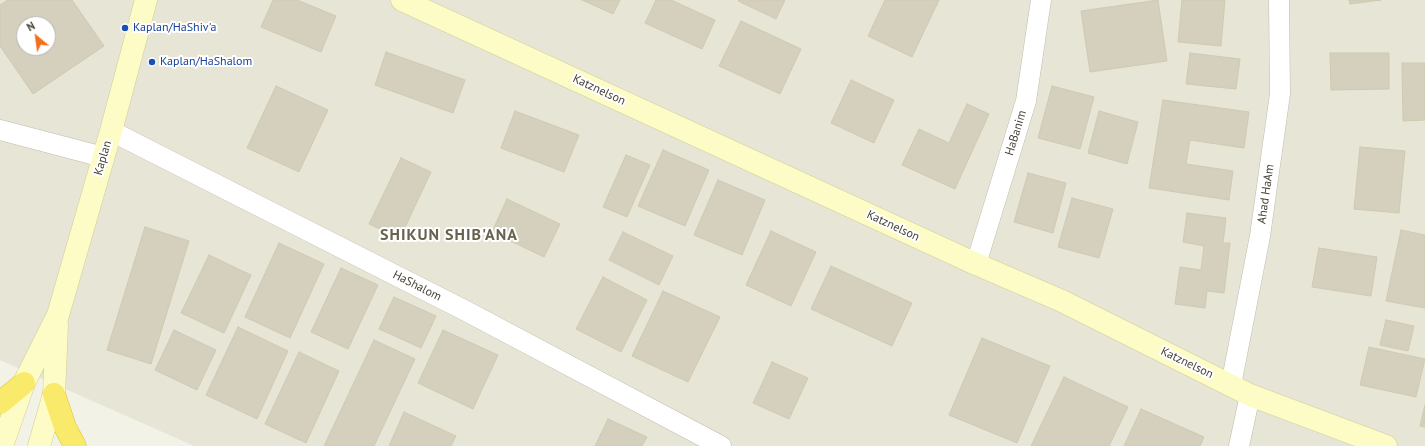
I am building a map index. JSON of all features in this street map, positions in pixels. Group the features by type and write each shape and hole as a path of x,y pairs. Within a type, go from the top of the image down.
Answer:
{"highway":[{"path":"0,403 24,383"},
{"path":"54,394 65,427 75,446"}],"street":[{"name":"Kaplan","path":"2,446 24,383 58,315 104,157 146,0"},
{"name":"Katznelson","path":"402,0 976,264 1062,301 1250,395 1386,446"},
{"name":"HaBanim","path":"976,264 1026,101 1040,0"},
{"name":"Ahad HaAm","path":"1231,385 1260,236 1280,94 1279,0"},
{"path":"0,130 104,157"},
{"name":"HaShalom","path":"111,131 466,311 721,446"},
{"name":"Kaplan","path":"38,446 54,394 58,315"},
{"path":"1238,446 1250,395"}],"shaded area":[{"path":"0,0 1425,0 1425,446 194,446 0,360"}],"building":[{"path":"8,0 72,0 104,46 33,94 0,46 0,5"},
{"path":"273,0 297,0 336,16 321,52 261,27"},
{"path":"582,0 620,0 613,14"},
{"path":"656,0 671,0 715,20 702,49 645,23"},
{"path":"785,0 776,19 738,1"},
{"path":"885,0 939,0 912,57 868,36"},
{"path":"1158,0 1167,61 1090,72 1081,11"},
{"path":"1182,0 1225,0 1221,46 1178,42"},
{"path":"1349,0 1381,0 1350,4"},
{"path":"741,21 801,49 780,94 719,66"},
{"path":"386,52 465,80 453,113 375,85"},
{"path":"1190,53 1240,59 1236,89 1186,84"},
{"path":"1330,53 1389,53 1389,89 1331,90"},
{"path":"1402,63 1425,63 1425,120 1403,121"},
{"path":"851,80 894,100 874,143 831,123"},
{"path":"276,86 328,110 299,172 247,148"},
{"path":"1052,86 1094,97 1080,149 1038,138"},
{"path":"1163,100 1249,112 1244,148 1190,140 1186,164 1233,171 1229,200 1149,188"},
{"path":"967,104 989,114 955,189 902,165 919,129 949,143"},
{"path":"515,111 579,135 564,172 501,148"},
{"path":"1099,111 1138,122 1127,164 1088,153"},
{"path":"1360,147 1405,151 1399,213 1354,209"},
{"path":"663,150 709,170 685,226 638,206"},
{"path":"626,155 650,165 627,217 603,207"},
{"path":"401,158 431,172 400,238 369,224"},
{"path":"1028,173 1066,183 1053,233 1014,222"},
{"path":"718,180 765,200 742,255 694,235"},
{"path":"1072,198 1113,209 1099,258 1058,247"},
{"path":"507,199 560,224 544,257 492,232"},
{"path":"1187,213 1226,218 1223,243 1230,243 1224,293 1207,291 1205,308 1175,304 1180,267 1201,270 1204,246 1183,242"},
{"path":"145,227 189,241 151,364 107,350"},
{"path":"1401,230 1425,235 1425,308 1386,301"},
{"path":"771,231 816,252 791,306 746,285"},
{"path":"623,232 673,256 659,285 609,260"},
{"path":"279,243 324,264 290,338 245,317"},
{"path":"1319,248 1377,257 1371,296 1312,287"},
{"path":"209,255 251,275 224,333 181,313"},
{"path":"831,266 912,303 892,346 811,309"},
{"path":"341,268 378,285 348,349 311,332"},
{"path":"603,277 647,300 621,352 576,329"},
{"path":"663,291 720,317 688,382 632,356"},
{"path":"394,297 436,316 421,348 379,329"},
{"path":"1386,320 1414,326 1408,351 1380,345"},
{"path":"238,327 288,351 257,419 206,395"},
{"path":"174,330 216,350 197,390 155,370"},
{"path":"443,330 498,355 473,409 418,383"},
{"path":"982,338 1050,366 1017,443 949,415"},
{"path":"374,340 415,359 374,446 324,446"},
{"path":"1369,347 1425,359 1416,397 1360,385"},
{"path":"299,352 339,371 306,443 265,424"},
{"path":"772,362 808,378 789,419 753,403"},
{"path":"1064,377 1128,407 1109,446 1031,446"},
{"path":"1425,405 1425,427 1420,426"},
{"path":"1141,409 1204,437 1200,446 1124,446"},
{"path":"404,412 456,436 451,446 389,446"},
{"path":"608,419 647,437 642,446 595,446"}],"place":[{"name":"Kaplan/HaShiv'a","path":"125,28"},
{"name":"Kaplan/HaShalom","path":"152,62"}],"district":[{"name":"SHIKUN SHIB'ANA","path":"449,235"}]}
